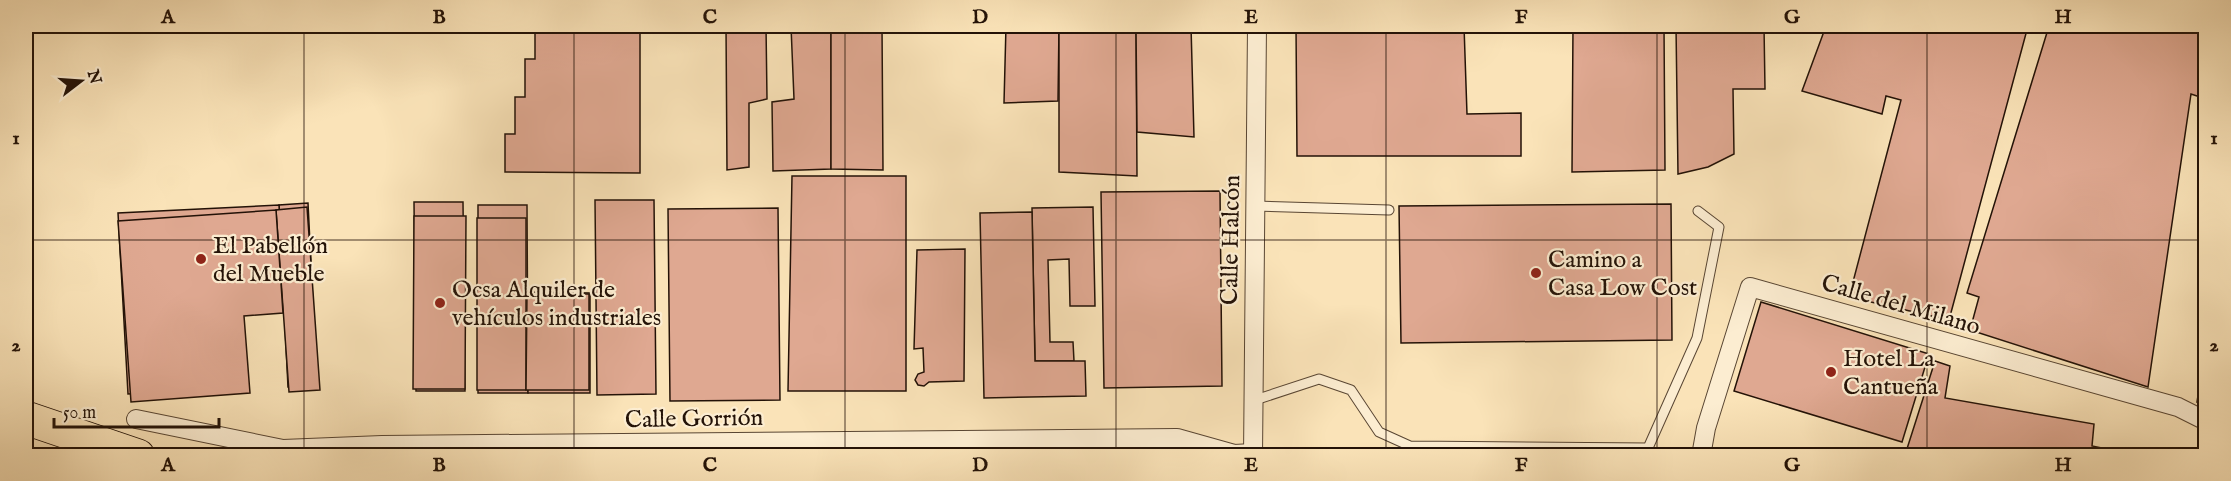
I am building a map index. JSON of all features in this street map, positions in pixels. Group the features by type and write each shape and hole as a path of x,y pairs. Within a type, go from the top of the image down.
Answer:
{"highway":[{"path":"26,418 138,456"}],"street":[{"name":"Calle Halcón","path":"1253,454 1257,26"},
{"name":"Calle del Milano","path":"1701,456 1706,428 1750,287 2178,407 2205,421"},
{"name":"Calle Gorrión","path":"136,419 284,452 382,445 1177,438 1234,454 1253,454"}],"lane":[{"path":"1255,206 1389,210"},
{"path":"1252,401 1319,379 1351,390 1379,432 1410,446 1648,448 1697,338 1719,227 1698,211"}],"building":[{"path":"535,26 640,26 640,173 505,172 505,134 515,134 515,97 525,97 525,59 535,59"},
{"path":"726,26 766,26 767,99 749,103 749,167 727,170"},
{"path":"791,26 831,26 831,169 773,171 772,102 794,99"},
{"path":"831,26 882,26 883,170 831,169"},
{"path":"1006,26 1059,26 1058,101 1004,103"},
{"path":"1059,26 1136,26 1137,176 1059,172"},
{"path":"1136,26 1191,26 1194,137 1137,132"},
{"path":"1296,26 1464,26 1467,114 1521,113 1521,156 1297,156"},
{"path":"1573,26 1664,26 1665,170 1572,172"},
{"path":"1676,26 1764,26 1765,89 1733,89 1734,154 1708,167 1678,174"},
{"path":"1826,26 2028,26 1949,320 1849,297 1901,100 1886,96 1882,114 1802,91"},
{"path":"2049,26 2206,26 2206,99 2191,94 2148,387 1970,330 1979,297 1967,293"},
{"path":"792,176 906,176 906,391 788,391"},
{"path":"1220,191 1222,386 1104,388 1101,192"},
{"path":"595,200 654,200 656,394 597,395"},
{"name":"Ocsa Alquiler de vehículos industriales","path":"414,202 463,202 465,391 416,391"},
{"path":"308,203 317,386 288,387 279,205"},
{"name":"Camino a Casa Low Cost","path":"1671,204 1672,340 1401,343 1399,206"},
{"name":"El Pabellón del Mueble","path":"279,205 284,305 242,307 247,388 128,394 118,213"},
{"path":"478,205 527,205 528,393 478,393"},
{"path":"307,207 320,390 289,392 276,210"},
{"path":"1093,207 1095,306 1070,306 1069,259 1048,260 1050,342 1073,342 1074,361 1035,361 1032,208"},
{"path":"778,208 780,400 670,401 668,209"},
{"name":"El Pabellón del Mueble","path":"276,210 283,313 244,316 250,393 131,402 118,221"},
{"path":"1032,212 1035,361 1085,361 1086,396 984,398 980,213"},
{"name":"Ocsa Alquiler de vehículos industriales","path":"414,216 466,216 465,389 413,389"},
{"path":"477,218 526,218 526,390 477,390"},
{"path":"965,249 964,381 929,382 924,386 918,385 915,380 918,374 924,372 923,348 914,349 917,250"},
{"path":"528,292 590,293 590,393 528,393"},
{"path":"527,294 589,294 589,390 526,390"},
{"name":"Hotel La Cantueña","path":"1761,302 1929,354 1902,442 1734,391"},
{"path":"2206,343 2206,403 2197,402"},
{"path":"1935,361 1950,366 1945,398 2094,424 2092,446 2112,450 2111,456 1905,455"}],"place":[{"name":"El Pabellón del Mueble","path":"201,259"},
{"name":"Camino a Casa Low Cost","path":"1536,273"},
{"name":"Ocsa Alquiler de vehículos industriales","path":"440,303"},
{"name":"Hotel La Cantueña","path":"1831,372"}]}
